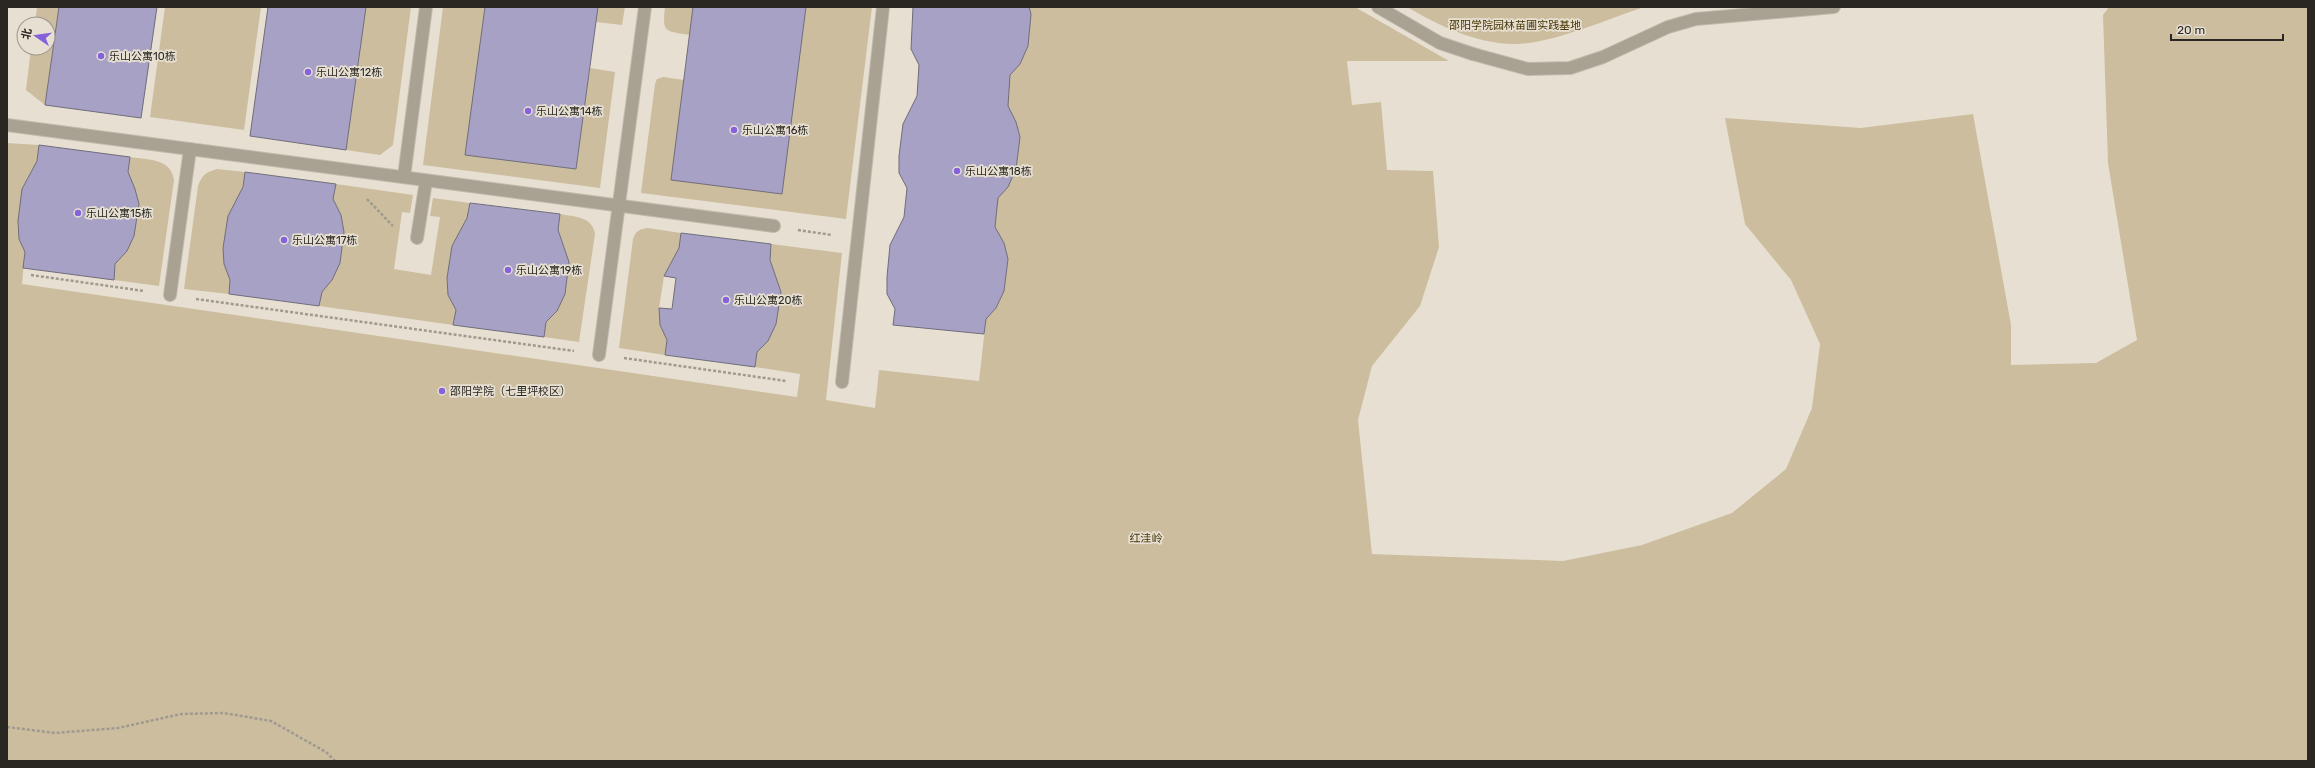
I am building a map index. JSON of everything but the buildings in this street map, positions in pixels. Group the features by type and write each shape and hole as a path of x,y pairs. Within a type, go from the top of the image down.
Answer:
{"street":[{"path":"404,177 426,7"},
{"path":"599,355 620,206 645,7"},
{"path":"842,382 883,7"},
{"path":"1378,7 1440,43 1528,69 1570,68 1604,57 1668,27 1696,19 1834,7"},
{"path":"7,125 774,226"},
{"path":"170,295 190,149"},
{"path":"417,238 426,181"}],"path":[{"path":"337,168 402,235 417,238"},
{"path":"774,226 832,235"},
{"path":"31,276 786,381"},
{"path":"7,728 55,734 118,728 181,714 224,713 271,721 326,752 335,761"}],"green space":[{"path":"37,7 59,7 56,28 56,16 36,16"},
{"path":"165,7 261,7 244,130 150,117"},
{"path":"366,7 411,7 393,145 380,155 346,150"},
{"path":"443,7 485,7 466,155 576,169 590,68 615,72 600,188 423,165"},
{"path":"598,7 625,7 622,25 596,22"},
{"path":"665,7 693,7 690,35 675,33 667,29 664,22"},
{"path":"806,7 872,7 846,219 641,193 655,84 657,79 663,77 684,80 671,180 782,194"},
{"name":"红洼岭","path":"1029,7 1355,7 1449,61 1347,61 1352,105 1381,102 1387,170 1433,171 1439,247 1420,306 1372,366 1358,420 1372,554 1563,561 1642,545 1732,513 1786,469 1812,408 1820,344 1791,280 1745,224 1725,118 1861,128 1973,114 2011,325 2011,365 2096,363 2137,340 2108,163 2103,15 2109,7 2308,7 2308,761 7,761 7,143 39,145 37,161 22,189 18,221 19,239 25,252 22,284 797,397 800,374 755,367 757,352 768,341 776,324 781,292 770,260 771,244 842,253 826,400 875,408 879,370 979,381 986,319 996,308 1004,291 1008,259 995,227 998,198 1008,187 1016,169 1020,137 1016,122 1008,106 1010,75 1028,46 1031,14"},
{"name":"邵阳学院园林苗圃实践基地","path":"1407,7 1644,7 1561,36 1527,43 1513,44 1499,43 1471,37 1432,21"},
{"path":"30,56 52,56 45,105 26,90"},
{"path":"130,157 158,161 164,164 172,173 174,180 159,286 114,280 115,264 127,251 134,236 139,205 135,189 128,172"},
{"path":"217,169 245,172 243,187 228,216 223,248 224,264 230,280 229,294 184,289 198,186 205,174"},
{"path":"336,184 413,195 410,213 402,212 394,269 431,275 440,217 430,216 433,198 470,203 467,218 452,246 447,278 448,295 456,310 453,325 319,306 322,292 332,280 340,263 344,232 341,215 333,199"},
{"path":"560,214 582,218 590,224 595,234 579,342 544,337 546,322 565,294 569,262 558,230"},
{"path":"648,228 681,233 679,248 664,276 659,308 660,325 667,340 665,355 619,348 633,239 638,231"}],"place":[{"name":"乐山公寓10栋","path":"101,56"},
{"name":"乐山公寓12栋","path":"308,72"},
{"name":"乐山公寓14栋","path":"528,111"},
{"name":"乐山公寓16栋","path":"734,130"},
{"name":"乐山公寓18栋","path":"957,171"},
{"name":"乐山公寓15栋","path":"78,213"},
{"name":"乐山公寓17栋","path":"284,240"},
{"name":"乐山公寓19栋","path":"508,270"},
{"name":"乐山公寓20栋","path":"726,300"},
{"name":"邵阳学院（七里坪校区）","path":"442,391"}]}
